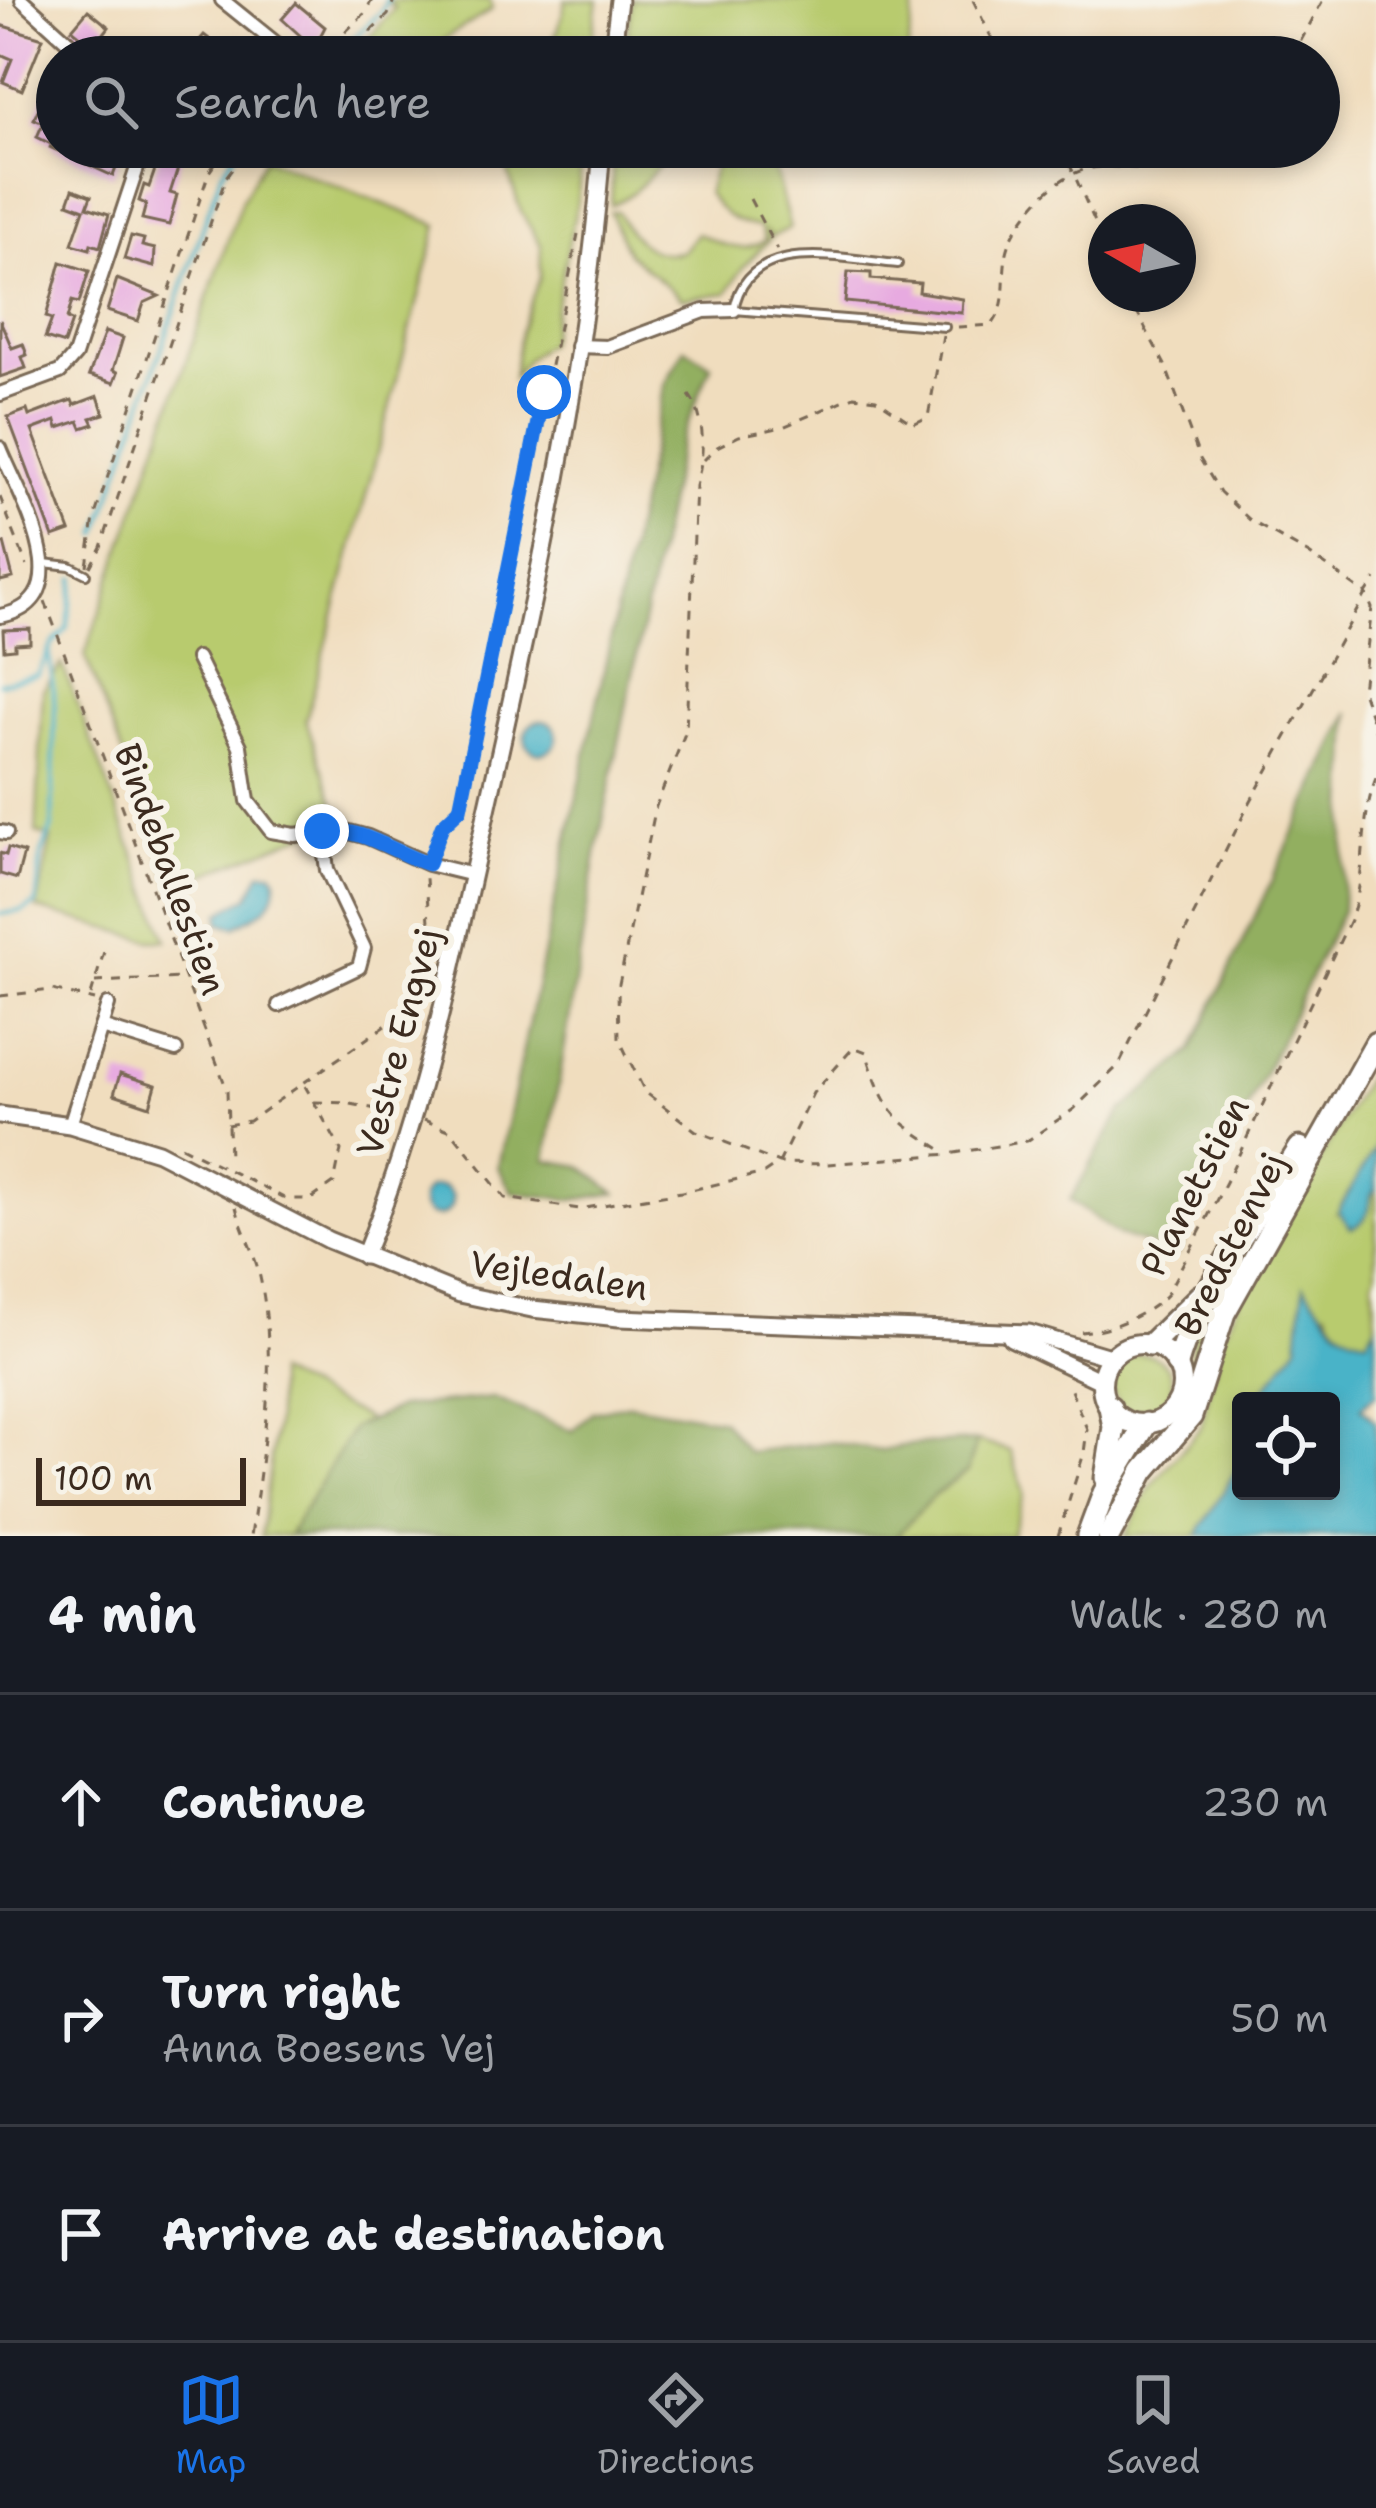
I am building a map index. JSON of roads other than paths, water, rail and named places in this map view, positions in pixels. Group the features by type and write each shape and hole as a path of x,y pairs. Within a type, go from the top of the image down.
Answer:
{"highway":[{"name":"Bredstenvej","path":"1177,1364 1188,1332 1221,1274 1376,1025"},
{"name":"Bredstenvej","path":"1109,1536 1144,1471 1191,1416 1224,1313 1376,1042"},
{"name":"Bredstenvej","path":"1150,1346 1221,1274"},
{"path":"1104,1493 1114,1427 1110,1408"},
{"path":"1088,1536 1104,1493 1146,1424"}],"main road":[{"path":"1134,1346 1150,1346 1170,1355 1177,1364 1180,1398 1170,1413 1146,1424 1125,1420 1110,1408 1103,1382 1113,1358 1134,1346"}],"street":[{"path":"22,0 62,36"},
{"path":"222,0 267,36"},
{"path":"615,36 619,0"},
{"path":"0,394 60,372 75,355 137,168"},
{"name":"Vestre Engvej","path":"364,1256 412,1117 473,875 519,661 577,346 600,168"},
{"path":"577,346 607,347 704,311 734,310"},
{"path":"0,448 44,563 40,591 31,603 0,616"},
{"path":"197,658 240,746 248,801 271,831 296,835 338,829 428,864 473,875"},
{"path":"279,1005 359,967 364,957 327,870 322,831"},
{"path":"70,1125 108,1005"},
{"path":"101,1027 176,1050"},
{"name":"Vejledalen","path":"0,1114 70,1125 158,1152 364,1256 460,1294 532,1309 619,1318 1029,1334 1113,1358"},
{"name":"Vejledalen","path":"1002,1334 1103,1382"}],"lane":[{"path":"898,264 787,258 753,269 734,310 945,327"},
{"path":"44,563 70,566 86,574"}],"water":[{"path":"541,721 552,726 557,737 552,748 541,753 530,748 525,737 530,726"},
{"path":"261,872 276,877 270,903 235,927 220,923 220,913 249,896"},
{"path":"1376,1147 1376,1190 1364,1219 1351,1228 1338,1211"},
{"path":"437,1186 452,1201 437,1216 422,1201"},
{"path":"1304,1286 1346,1333 1367,1339 1376,1325 1376,1394 1361,1407 1376,1422 1376,1536 1197,1536 1232,1477 1232,1500 1340,1500 1340,1392 1263,1392 1298,1345"}],"waterway":[{"path":"356,36 387,0"},
{"path":"98,534 225,168"},
{"path":"0,683 38,675 53,643 67,629 75,578"},
{"path":"0,914 36,904 41,856 52,827 55,707 49,650"}]}
